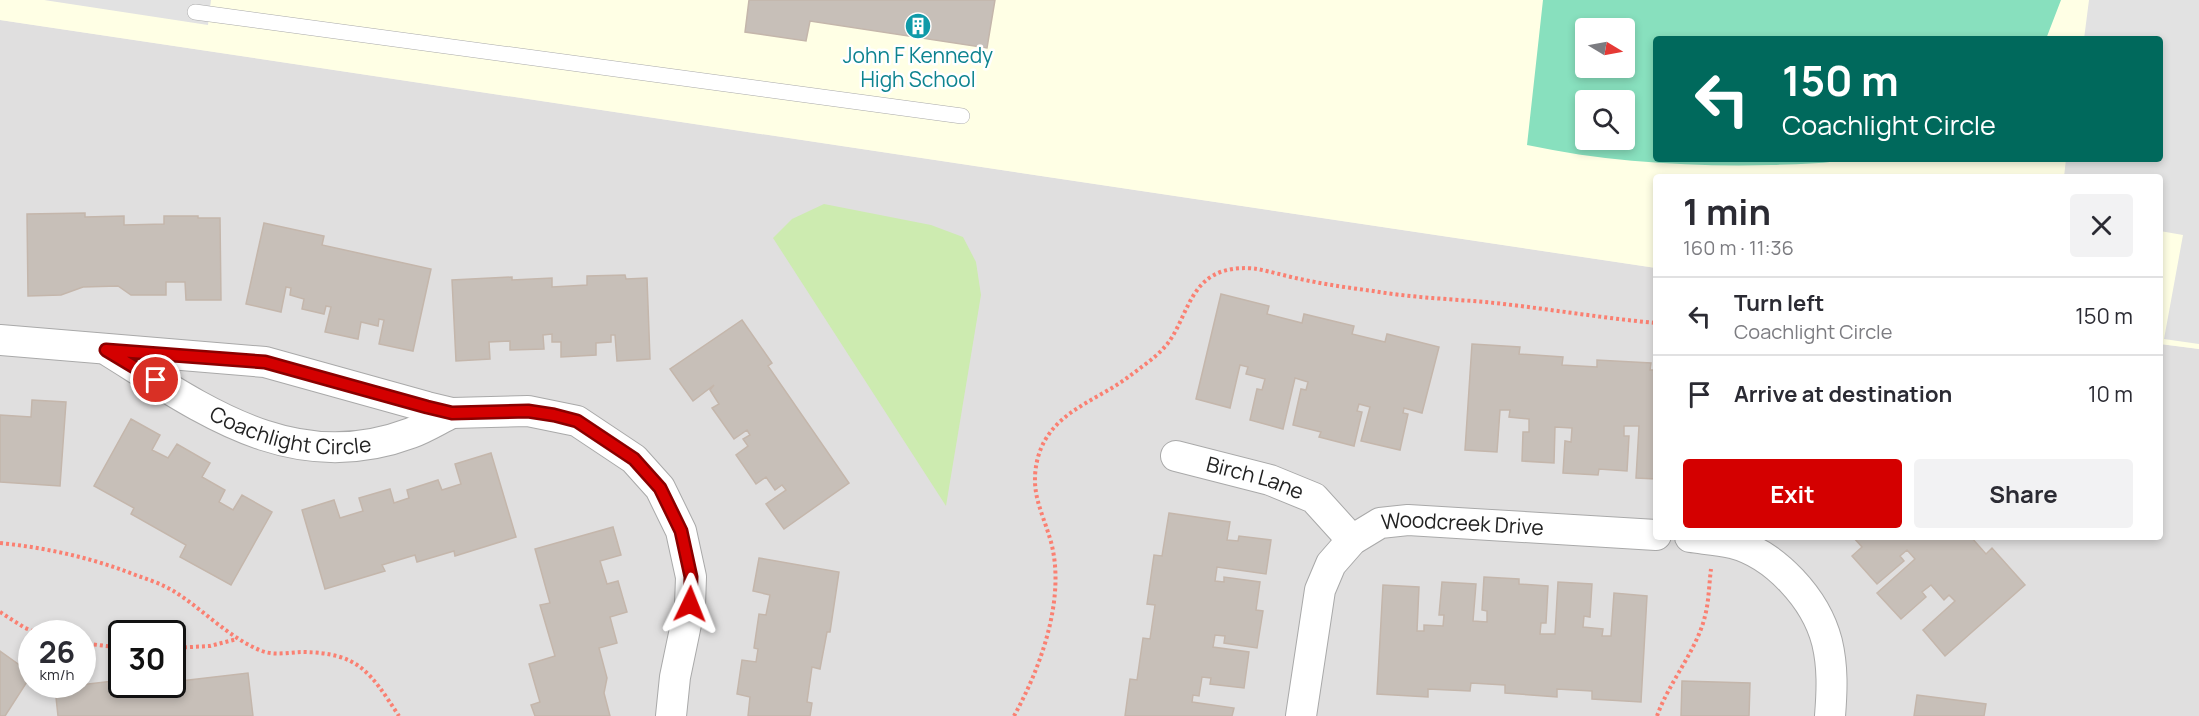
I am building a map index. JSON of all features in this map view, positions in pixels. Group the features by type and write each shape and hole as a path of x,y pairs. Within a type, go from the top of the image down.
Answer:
{"street":[{"name":"Coachlight Circle","path":"0,340 265,362 452,413 528,411 577,421 634,459 660,488 681,531 691,577 690,604 675,677 671,716"},
{"name":"Coachlight Circle","path":"106,350 220,418 250,432 312,446 344,447 380,442 412,433 452,413"},
{"name":"Birch Lane","path":"1176,456 1270,480 1314,498 1352,540"},
{"name":"Woodcreek Drive","path":"1301,716 1320,590 1331,564 1352,540 1380,523 1408,520 1653,535"},
{"path":"1710,540 1731,543 1767,559 1783,573 1811,605 1827,641 1832,676 1830,716"}],"lane":[{"path":"195,12 962,116"}],"path":[{"path":"1014,716 1036,672 1047,639 1053,598 1055,565 1051,542 1035,496 1034,472 1041,448 1050,431 1073,409 1128,378 1154,358 1169,342 1195,293 1214,275 1235,269 1256,269 1308,281 1377,292 1493,303 1653,323"},
{"path":"0,543 89,558 153,582 173,591 238,639 268,653 325,653 341,656 366,671 399,716"},
{"path":"1657,716 1672,683 1687,659 1705,616 1711,566"},
{"path":"0,612 18,624"},
{"path":"186,647 210,646 238,639"}],"shaded area":[{"path":"0,0 2199,0 2199,349 2163,344 2163,174 1653,174 1653,268 0,20"},
{"path":"44,0 211,0 208,25"},
{"path":"2089,0 2199,0 2199,344 2164,339 2183,235 2163,232 2163,174 2064,174 2066,162 2163,162 2163,36 2084,36"},
{"path":"0,20 1653,268 1653,540 2163,540 2163,344 2199,349 2199,716 0,716"}],"green space":[{"path":"1543,0 2061,0 2047,36 1653,36 1653,162 1587,156 1527,145"},
{"path":"1655,162 1828,162 1772,165"},
{"path":"824,204 931,225 963,237 976,262 981,295 946,506 773,238 792,219"}],"building":[{"name":"John F Kennedy High School","path":"749,0 995,0 987,48 810,21 806,41 745,32"},
{"path":"85,213 85,217 124,216 124,225 164,224 164,216 220,218 221,300 186,300 185,282 166,282 166,295 131,295 118,286 83,287 61,295 28,296 27,214"},
{"path":"264,223 324,236 322,245 431,269 413,351 379,344 384,320 379,319 378,326 361,322 358,339 325,332 331,307 326,306 324,314 302,309 304,299 290,295 291,288 286,287 281,312 246,304"},
{"path":"625,275 626,279 647,278 650,359 617,361 615,335 611,335 611,342 596,343 596,355 561,357 561,342 552,342 552,334 543,335 544,349 510,350 510,341 489,342 490,359 456,361 452,280 552,278 552,287 587,285 587,276"},
{"path":"1221,294 1269,306 1267,314 1302,323 1304,314 1354,326 1352,334 1385,342 1387,334 1439,347 1422,413 1404,408 1403,413 1408,414 1400,450 1361,441 1370,407 1359,404 1357,411 1362,412 1354,446 1319,437 1321,432 1293,425 1301,389 1306,390 1308,382 1295,378 1283,429 1250,420 1257,389 1262,390 1265,379 1246,374 1248,367 1240,365 1230,408 1196,399"},
{"path":"742,320 772,363 768,366 849,483 784,529 766,504 786,490 782,485 775,490 766,477 756,484 736,455 748,446 743,439 750,435 747,430 734,439 712,408 719,404 710,390 714,385 693,401 670,369"},
{"path":"1472,344 1520,347 1519,354 1563,357 1562,365 1597,367 1597,360 1651,363 1650,370 1653,370 1653,479 1636,478 1639,426 1624,426 1624,436 1629,436 1627,471 1599,469 1598,475 1563,473 1565,441 1571,442 1572,428 1555,427 1554,463 1522,461 1523,432 1529,432 1529,419 1509,417 1510,410 1500,410 1497,452 1465,450"},
{"path":"32,400 66,402 60,486 0,482 0,415 31,417"},
{"path":"131,419 160,435 152,450 168,458 177,444 210,463 202,477 225,490 219,502 233,510 242,495 272,512 231,585 180,557 186,545 131,514 134,508 94,486"},
{"path":"491,453 516,537 455,556 454,551 417,562 415,555 382,565 385,571 325,589 302,510 334,500 340,518 363,511 359,498 390,489 394,503 409,498 407,490 438,480 442,490 461,484 455,464"},
{"path":"1169,513 1230,522 1227,540 1238,541 1239,536 1271,540 1266,574 1217,567 1215,581 1224,582 1224,577 1260,582 1256,610 1263,611 1257,648 1224,643 1225,636 1215,635 1213,647 1249,652 1244,688 1210,684 1211,678 1202,677 1199,696 1193,695 1192,702 1234,708 1232,716 1125,716 1130,679 1137,680 1143,638 1150,639 1155,605 1147,604 1154,555 1162,556"},
{"path":"613,527 621,555 600,561 607,584 618,581 627,612 610,617 617,643 599,648 607,678 604,693 610,716 535,716 531,705 540,702 529,664 555,656 540,605 550,603 535,549"},
{"path":"1856,540 1974,540 1986,554 1992,548 2025,585 1945,656 1923,630 1955,601 1949,595 1944,600 1931,585 1922,592 1926,597 1901,619 1877,593 1915,559 1907,550 1900,556 1904,561 1877,584 1852,556 1862,547"},
{"path":"759,558 839,572 830,632 827,632 820,669 812,667 807,702 812,703 810,716 748,716 750,697 737,694 742,660 756,662 758,649 754,648 759,614 766,615 770,595 753,591"},
{"path":"1484,577 1519,579 1519,584 1548,586 1546,623 1541,623 1540,634 1555,634 1558,582 1592,584 1590,617 1584,616 1583,627 1603,629 1602,636 1611,636 1614,593 1647,596 1641,702 1592,699 1592,691 1557,689 1557,697 1505,693 1505,685 1471,683 1470,691 1428,689 1428,697 1377,694 1383,585 1419,587 1417,631 1424,631 1424,625 1443,626 1444,615 1439,615 1442,582 1476,584 1473,621 1487,622 1487,611 1482,610"},
{"path":"0,651 18,664 18,696 5,716 0,716"},
{"path":"248,673 253,716 58,716 56,698 96,698 96,683 108,682 108,698 186,698 186,680"},
{"path":"1682,681 1750,683 1749,716 1681,716"},
{"path":"1917,695 1986,704 1984,716 1914,716"}],"place":[{"name":"John F Kennedy High School","path":"918,26"}],"route":[{"path":"156,380 106,350 265,362 452,413 528,411 577,421 634,459 660,488 681,531 691,577 690,604"}]}
